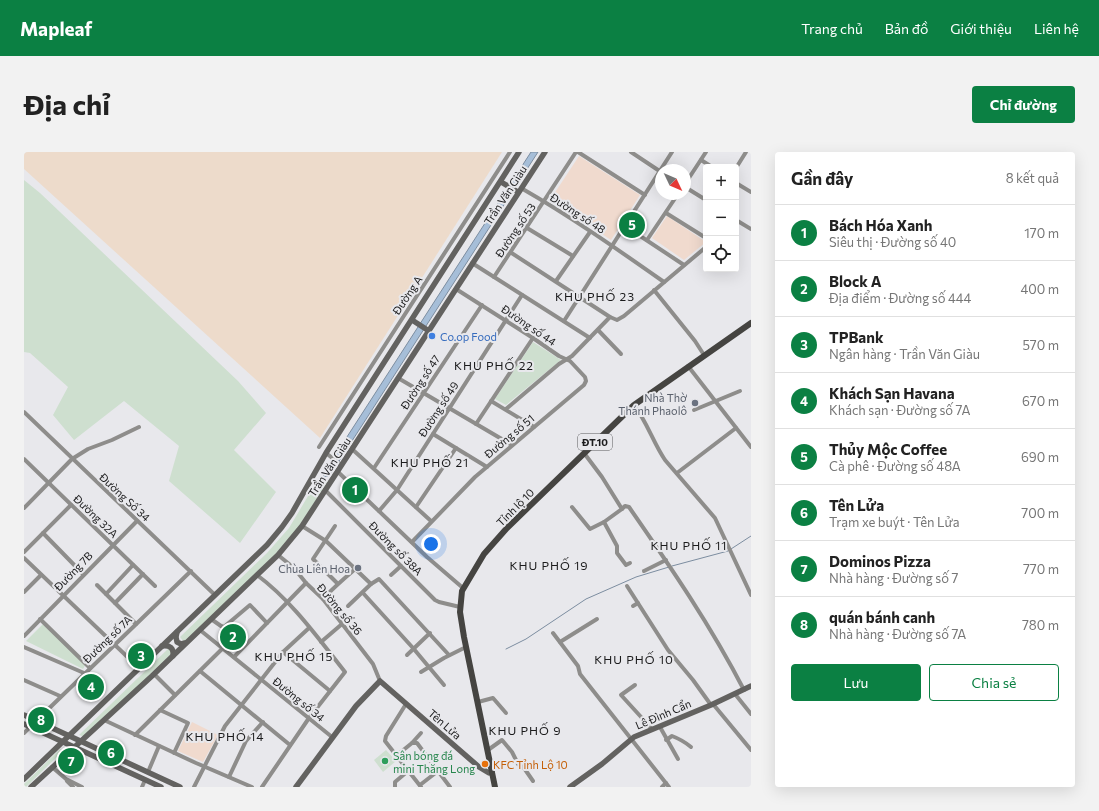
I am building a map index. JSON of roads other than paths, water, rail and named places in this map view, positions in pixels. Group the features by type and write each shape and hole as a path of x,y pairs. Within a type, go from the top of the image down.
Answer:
{"main road":[{"name":"Trần Văn Giàu","path":"24,779 177,632 267,544 282,527 414,321 519,152"},
{"name":"Trần Văn Giàu","path":"31,787 154,674 278,555 302,526 340,465 398,378 427,330 545,152"},
{"path":"501,182 519,190"},
{"path":"414,321 427,330"},
{"name":"Tỉnh lộ 10","path":"495,787 466,647 460,607 463,588 484,554 517,518 634,405 751,323"},
{"path":"177,632 177,642 181,644 186,642"},
{"path":"162,646 171,647 173,656"},
{"path":"296,787 356,706 380,681"},
{"name":"Tên Lửa","path":"380,681 479,767 489,773 492,772"},
{"name":"Lê Đình Cẩn","path":"570,787 602,764 632,739 712,705 751,686"},
{"path":"24,716 180,787"},
{"path":"24,724 161,787"},
{"path":"80,725 82,732 85,734 90,733"},
{"path":"52,752 60,752 61,759"}],"street":[{"name":"Đường A","path":"319,447 510,152"},
{"path":"577,152 645,195"},
{"name":"Đường số 53","path":"494,277 577,152"},
{"path":"631,152 655,167"},
{"path":"665,164 672,152"},
{"path":"691,174 706,152"},
{"path":"738,164 746,152"},
{"path":"700,160 707,164"},
{"path":"564,322 655,180"},
{"path":"739,185 751,192"},
{"name":"Đường số 48","path":"519,190 544,202 664,282"},
{"path":"691,191 703,198"},
{"path":"647,240 674,200"},
{"path":"666,213 703,236"},
{"path":"739,222 751,229"},
{"path":"625,226 684,265"},
{"path":"527,228 573,256"},
{"path":"556,281 590,232"},
{"path":"510,252 610,317 619,320 703,249"},
{"path":"472,263 590,338"},
{"name":"Đường số 44","path":"456,288 559,356 568,360 585,377 586,381"},
{"path":"654,290 695,341 704,355"},
{"name":"Đường số 49","path":"379,511 397,490 522,295"},
{"name":"Đường số 47","path":"374,468 482,305"},
{"path":"506,409 559,364 568,360 610,317"},
{"path":"598,330 621,354"},
{"path":"476,424 533,338"},
{"path":"688,366 751,447"},
{"path":"398,378 512,445"},
{"name":"Đường số 51","path":"412,542 487,467 584,385 586,381"},
{"path":"694,410 740,391"},
{"path":"492,400 534,427"},
{"path":"634,405 643,417 658,451 715,518 751,595"},
{"name":"Đường Số 34","path":"24,412 191,571 214,595"},
{"path":"24,508 72,459 88,449 112,440 139,427"},
{"path":"677,473 736,428"},
{"path":"433,434 487,467"},
{"path":"416,507 456,448"},
{"path":"352,449 432,521"},
{"path":"584,453 622,509"},
{"path":"328,455 340,465"},
{"name":"Đường 32A","path":"25,461 155,586"},
{"path":"337,472 463,588"},
{"name":"Đường số 38A","path":"325,490 437,602 460,607"},
{"path":"24,552 71,505"},
{"path":"572,507 590,529 604,522 625,506 629,507 668,562 729,660 744,690"},
{"name":"Đường 7B","path":"24,636 83,574 137,521"},
{"path":"604,522 617,546 616,552 626,565 630,563"},
{"path":"302,526 326,541 371,584"},
{"path":"335,526 313,559 337,583"},
{"path":"43,533 83,574"},
{"name":"Đường số 36","path":"278,555 294,568 306,583 322,598 373,664 380,681"},
{"path":"24,558 139,668"},
{"path":"644,571 668,562"},
{"path":"106,594 133,565"},
{"path":"391,575 401,566"},
{"path":"322,598 337,583 341,582 355,569"},
{"name":"Đường số 7A","path":"36,721 60,696 191,571"},
{"path":"115,603 143,574"},
{"path":"24,592 41,575"},
{"path":"257,575 273,586 288,601 345,672 309,718 262,787"},
{"path":"348,606 371,584 379,579 449,655"},
{"path":"234,657 306,583"},
{"path":"97,585 136,624"},
{"path":"627,586 668,650 712,705 751,750"},
{"path":"363,593 444,685"},
{"path":"633,606 638,603"},
{"path":"211,619 224,627 250,605 267,623"},
{"path":"40,619 90,668"},
{"path":"560,642 597,619"},
{"path":"321,642 342,624"},
{"path":"194,787 225,726 283,652 309,628"},
{"name":"Đường số 34","path":"200,630 332,737"},
{"path":"407,655 430,633"},
{"path":"553,633 578,666 580,674 669,787"},
{"path":"24,646 84,674"},
{"path":"421,672 449,655 466,647"},
{"path":"135,735 223,648"},
{"path":"283,652 330,691"},
{"path":"200,671 290,745"},
{"path":"154,674 175,696"},
{"path":"24,680 60,696"},
{"path":"635,685 621,695 652,730"},
{"path":"735,694 751,714"},
{"path":"478,702 493,698 506,713"},
{"path":"406,704 385,739 386,744 420,786 438,771"},
{"path":"160,710 188,723 174,753"},
{"path":"104,720 252,787"},
{"path":"230,778 246,741 263,722"},
{"path":"660,726 666,740 678,759"},
{"path":"24,733 30,727"},
{"path":"396,756 412,743 421,733"},
{"path":"666,740 678,733"},
{"path":"672,736 685,741 691,747"},
{"path":"488,750 502,740 512,752 518,764 524,768 533,781"},
{"path":"412,743 416,743 418,745 450,787"},
{"path":"148,772 159,746"},
{"path":"52,767 73,787"},
{"path":"395,787 395,782 408,771"},
{"path":"66,779 82,787"},
{"path":"142,787 145,780"},
{"path":"662,787 666,783"}],"water":[{"path":"531,152 538,152 332,472 328,476 324,477 323,474"}],"waterway":[{"path":"731,549 751,536"},
{"path":"672,566 728,551"},
{"path":"506,649 526,639 586,599 636,577 669,567"}],"place":[{"name":"Thủy Mộc Coffee","path":"632,225"},
{"name":"Co.op Food","path":"432,336"},
{"name":"Nhà Thờ Thánh Phaolô","path":"695,403"},
{"name":"Bách Hóa Xanh","path":"355,490"},
{"name":"Chùa Liên Hoa","path":"358,568"},
{"name":"Block A","path":"233,637"},
{"name":"TPBank","path":"141,656"},
{"name":"Khách Sạn Havana","path":"91,687"},
{"name":"quán bánh canh","path":"41,720"},
{"name":"Tên Lửa","path":"111,753"},
{"name":"Dominos Pizza","path":"71,761"},
{"name":"Sân bóng đá mini Thăng Long","path":"385,761"},
{"name":"KFC Tỉnh Lộ 10","path":"485,764"}],"district":[{"name":"KHU PHỐ 23","path":"595,296"},
{"name":"KHU PHỐ 22","path":"494,365"},
{"name":"KHU PHỐ 21","path":"430,462"},
{"name":"KHU PHỐ 11","path":"689,545"},
{"name":"KHU PHỐ 19","path":"549,565"},
{"name":"KHU PHỐ 15","path":"294,656"},
{"name":"KHU PHỐ 10","path":"634,659"},
{"name":"KHU PHỐ 9","path":"525,730"},
{"name":"KHU PHỐ 14","path":"225,736"}]}
